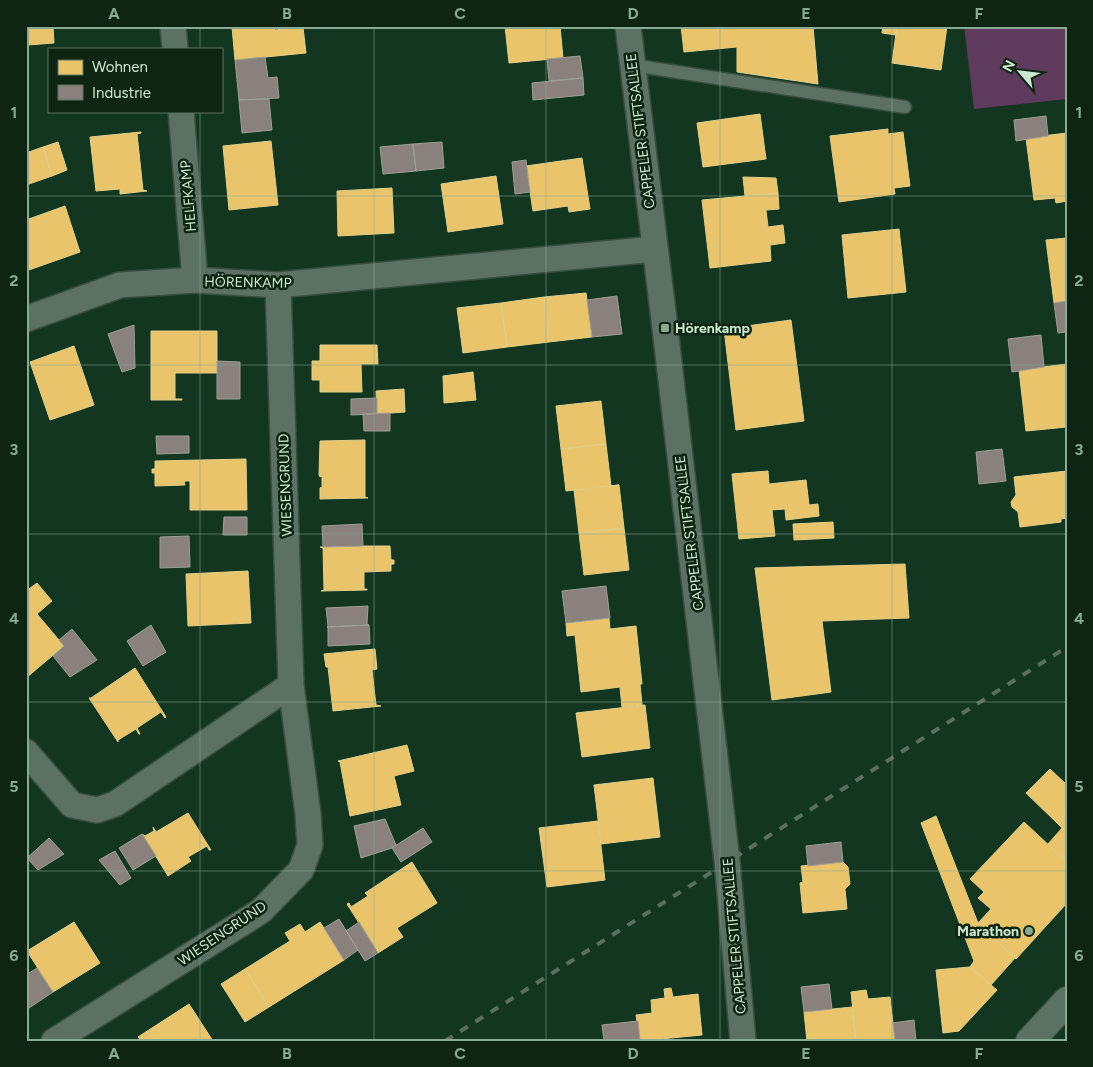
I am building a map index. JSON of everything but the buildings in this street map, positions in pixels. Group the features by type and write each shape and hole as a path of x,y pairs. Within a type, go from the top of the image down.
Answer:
{"main road":[{"path":"1030,1041 1067,1001"}],"street":[{"path":"173,26 175,48"},
{"name":"CAPPELER STIFTSALLEE","path":"628,26 727,860 743,1041"},
{"name":"HELFKAMP","path":"181,112 195,280"},
{"name":"HÖRENKAMP","path":"26,319 120,285 195,280 278,285 655,249"},
{"name":"WIESENGRUND","path":"54,1041 261,912 300,870 310,845 291,685 278,285"},
{"path":"26,752 72,806 97,810 115,804 291,685"}],"lane":[{"path":"632,65 905,107"}],"shaded area":[{"path":"964,26 1067,26 1067,99 974,109"}],"railway":[{"path":"445,1041 1067,647"}],"place":[{"name":"Hörenkamp","path":"665,328"},
{"name":"Marathon","path":"1029,931"}]}
